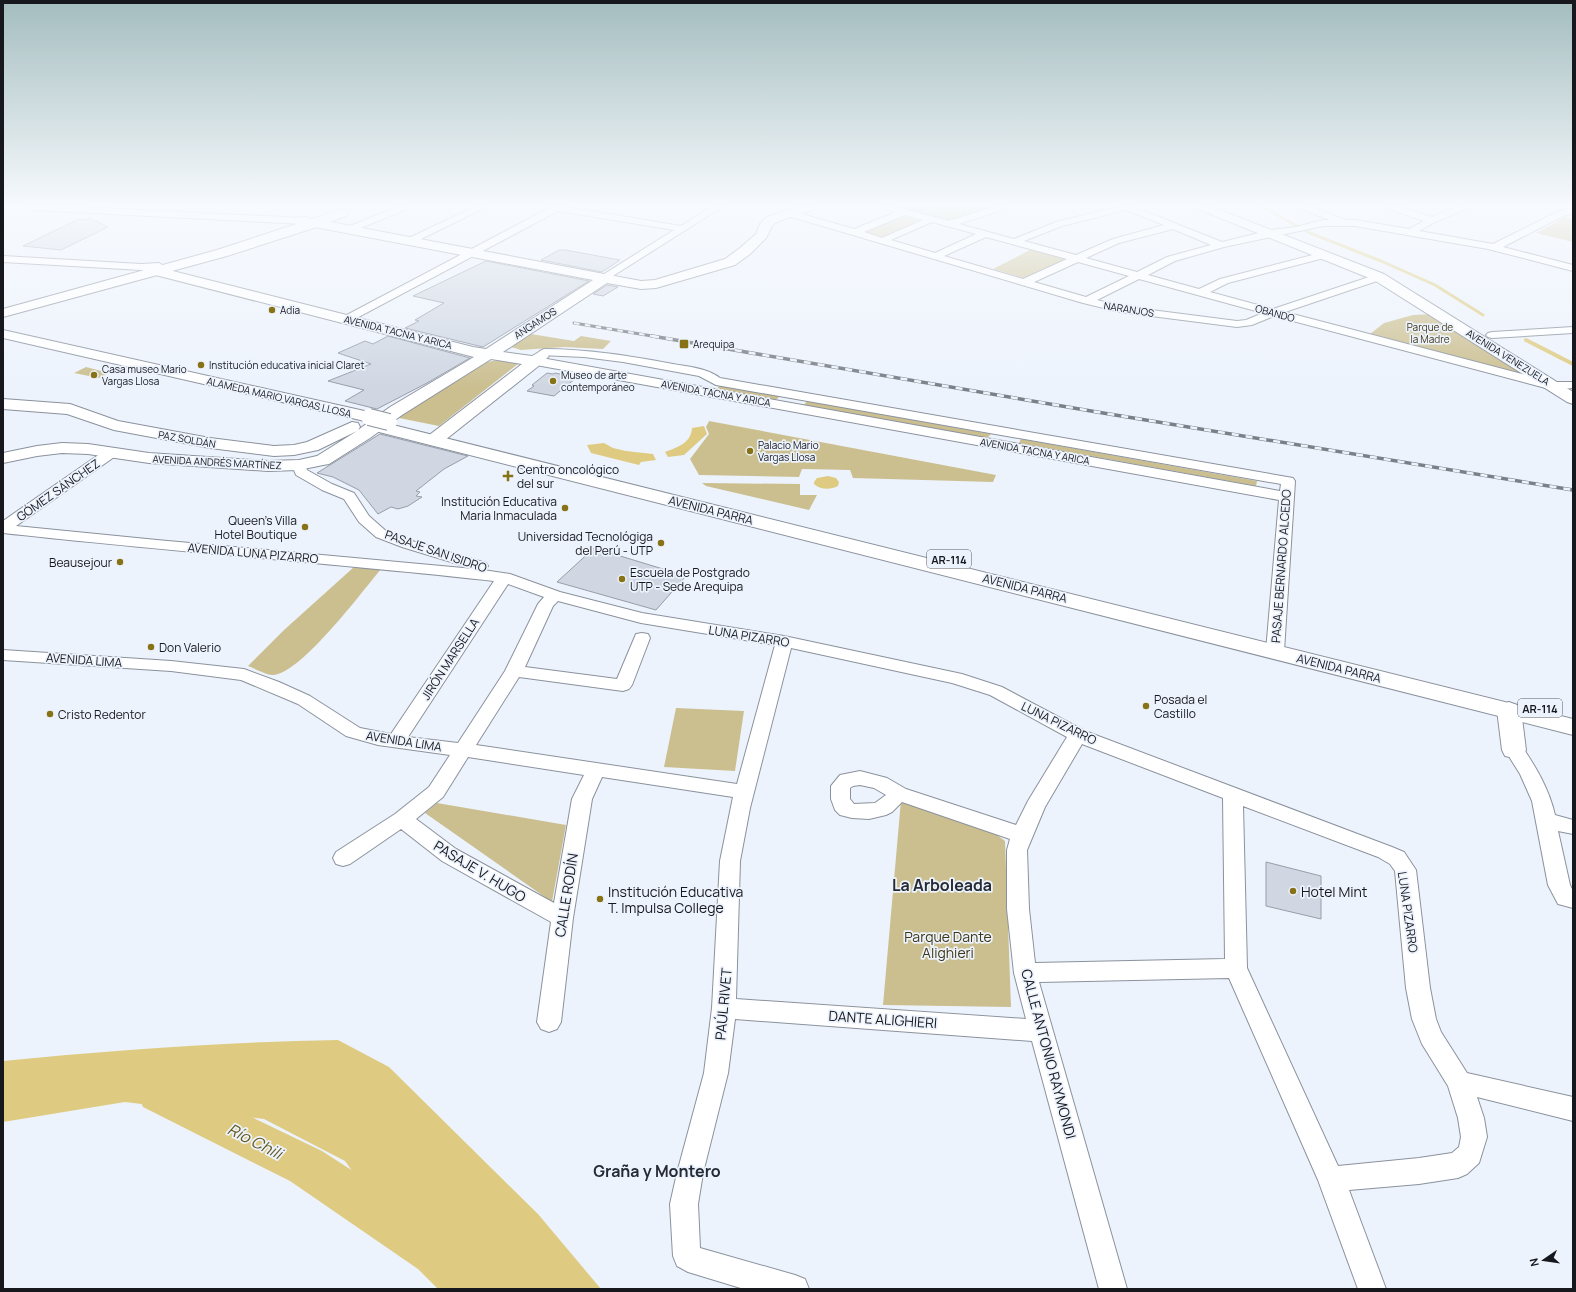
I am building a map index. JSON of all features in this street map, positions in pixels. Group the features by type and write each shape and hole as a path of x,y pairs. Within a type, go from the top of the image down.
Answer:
{"main road":[{"path":"3,309 158,267"},
{"path":"548,267 641,285 656,284 712,267"},
{"name":"AVENIDA VENEZUELA","path":"1356,267 1379,276 1553,386 1573,390"},
{"path":"1381,267 1402,276"},
{"path":"3,312 155,268"},
{"name":"AVENIDA TACNA Y ARICA","path":"155,268 353,316 473,352 492,352 540,357"},
{"name":"ANGAMOS","path":"492,352 605,278"},
{"name":"AVENIDA VENEZUELA","path":"1444,303 1573,390"},
{"name":"ALAMEDA MARIO VARGAS LLOSA","path":"3,334 372,421"},
{"name":"ALAMEDA MARIO VARGAS LLOSA","path":"3,342 372,421"},
{"name":"AVENIDA ANDRÉS MARTÍNEZ","path":"3,458 37,451 62,448 88,449 148,458 224,464 268,466 300,465 323,460 341,450 396,411 492,352"},
{"path":"438,437 540,357"},
{"name":"PAZ SOLDÁN","path":"3,404 70,409 114,425 210,443 274,451 294,450 312,446 372,421"},
{"name":"AVENIDA PARRA","path":"372,421 1508,705 1573,727"},
{"path":"1508,705 1514,750"},
{"name":"AVENIDA PARRA","path":"1508,705 1573,716"}],"street":[{"path":"143,267 155,268"},
{"path":"353,316 446,267"},
{"name":"ANGAMOS","path":"605,278 622,267"},
{"name":"NARANJOS","path":"970,267 1120,309 1238,324 1248,323 1273,312 1379,276"},
{"path":"1024,283 1057,267"},
{"name":"OBANDO","path":"1109,267 1553,386"},
{"path":"1087,301 1153,267"},
{"path":"1200,292 1224,281 1277,267"},
{"path":"1492,335 1573,330"},
{"name":"AVENIDA TACNA Y ARICA","path":"540,357 564,352 594,354 710,376 716,381 796,394 1287,497"},
{"name":"AVENIDA TACNA Y ARICA","path":"540,357 786,406 1288,481"},
{"path":"697,389 710,376"},
{"path":"786,406 796,394"},
{"name":"GÓMEZ SÁNCHEZ","path":"3,528 112,452"},
{"name":"PASAJE SAN ISIDRO","path":"300,465 301,472 314,481 349,496 364,518 381,534 407,544 488,568 504,577"},
{"name":"PASAJE BERNARDO ALCEDO","path":"1275,646 1288,481"},
{"name":"AVENIDA LUNA PIZARRO","path":"3,528 157,545 428,568 504,577"},
{"name":"LUNA PIZARRO","path":"504,577 554,595 641,618 784,641 956,678 996,691 1078,735 1233,793 1397,858 1405,870 1418,988 1424,1019 1431,1037 1458,1082 1471,1118 1474,1137 1470,1154 1458,1165 1419,1171 1331,1179"},
{"name":"JIRÓN MARSELLA","path":"396,741 504,577"},
{"path":"343,858 402,819 436,792 514,671 546,604 554,595"},
{"path":"514,671 623,685 642,638"},
{"name":"PAÚL RIVET","path":"784,641 745,792 730,861 724,1008 716,1072 690,1173 684,1204 687,1256 698,1262 795,1289"},
{"name":"AVENIDA LIMA","path":"3,655 171,666 244,675 304,700 353,732 378,739 463,750 745,792"},
{"name":"CALLE ANTONIO RAYMONDI","path":"1078,735 1035,806 1022,835 1017,850 1018,909 1025,973 1113,1289"},
{"path":"1514,750 1530,772 1542,801 1559,886 1566,898 1573,900"},
{"name":"CALLE RODÍN","path":"549,1022 562,918 582,799 596,771"},
{"path":"1233,793 1236,968 1331,1179 1372,1289"},
{"path":"899,794 1022,835"},
{"name":"PASAJE V. HUGO","path":"402,819 449,856 562,918"},
{"path":"1546,820 1573,827"},
{"path":"1025,973 1236,968"},
{"name":"DANTE ALIGHIERI","path":"724,1008 1042,1031"},
{"path":"1458,1082 1573,1109"}],"green space":[{"path":"996,267 1049,267 1026,279 993,269"},
{"name":"Parque de la Madre","path":"1433,314 1526,374 1517,375 1370,334 1384,323 1413,315"},
{"path":"531,334 574,341 581,336 611,341 603,349 564,347 521,350 511,347"},
{"path":"500,360 512,361 518,364 439,426 394,417 486,362"},
{"path":"86,367 109,373 99,378 74,373"},
{"path":"720,385 780,396 776,400 716,390"},
{"path":"807,401 991,434 987,438 804,405"},
{"path":"709,421 996,475 993,482 853,478 850,470 802,469 799,477 699,475 690,459 709,434 706,427"},
{"path":"1021,439 1257,481 1256,486 1019,443"},
{"path":"702,483 800,484 800,495 817,495 809,510 706,486"},
{"path":"354,567 381,569 331,630 315,646 286,671 274,675 248,666 284,630"},
{"path":"676,708 744,711 735,771 664,767"},
{"name":"Parque Dante Alighieri","path":"901,800 943,814 997,835 1005,841 1011,1007 883,1005"},
{"path":"437,803 566,825 552,902 425,813"}],"shaded area":[{"path":"704,426 707,434 684,455 668,457 665,452 683,444 689,437 692,428"},
{"path":"604,443 613,448 626,451 653,454 656,460 641,462 639,465 591,453 587,445"},
{"path":"828,476 836,478 839,482 838,486 826,489 814,484 817,478"},
{"path":"338,1040 389,1067 538,1214 601,1289 445,1289 412,1255 345,1161 264,1119 125,1102 3,1122 3,1061 170,1047"}],"building":[{"path":"473,267 518,267 589,281 483,347 405,328 419,321 415,320 444,303 413,296"},
{"path":"578,267 609,267 602,272"},
{"path":"607,285 618,287 603,296 593,294"},
{"path":"388,336 470,358 427,383 377,409 345,401 364,390 328,381 371,364 338,353 365,341 373,344"},
{"name":"Museo de arte contemporáneo","path":"547,373 555,373 576,378 554,396 527,391"},
{"path":"380,434 468,456 444,469 416,491 420,492 416,496 422,497 408,506 398,509 391,507 378,514 359,490 333,477 317,473"},
{"name":"Escuela de Postgrado UTP - Sede Arequipa","path":"594,548 686,576 656,610 557,582"},
{"name":"Hotel Mint","path":"1266,862 1321,876 1321,919 1266,906"}],"waterway":[{"path":"1395,267 1435,285 1483,315"},
{"path":"1526,340 1573,364"},
{"name":"Río Chili","path":"158,1093 306,1166 435,1252 473,1289"}],"railway":[{"path":"574,323 652,336"},
{"path":"652,336 658,337"},
{"path":"652,336 1097,412 1573,490"}],"place":[{"name":"Adia","path":"272,310"},
{"name":"Arequipa","path":"684,344"},
{"name":"Institución educativa inicial Claret","path":"201,365"},
{"name":"Casa museo Mario Vargas Llosa","path":"94,375"},
{"name":"Museo de arte contemporáneo","path":"553,381"},
{"name":"Palacio Mario Vargas Llosa","path":"750,451"},
{"name":"Centro oncológico del sur","path":"508,476"},
{"name":"Institución Educativa Maria Inmaculada","path":"565,508"},
{"name":"Queen's Villa Hotel Boutique","path":"305,527"},
{"name":"Universidad Tecnológiga del Perú - UTP","path":"661,543"},
{"name":"Beausejour","path":"120,562"},
{"name":"Escuela de Postgrado UTP - Sede Arequipa","path":"622,579"},
{"name":"Don Valerio","path":"151,647"},
{"name":"Posada el Castillo","path":"1146,706"},
{"name":"Cristo Redentor","path":"50,714"},
{"name":"Hotel Mint","path":"1293,891"},
{"name":"Institución Educativa T. Impulsa College","path":"600,899"}],"district":[{"name":"La Arboleada","path":"942,885"},
{"name":"Graña y Montero","path":"657,1171"}]}
